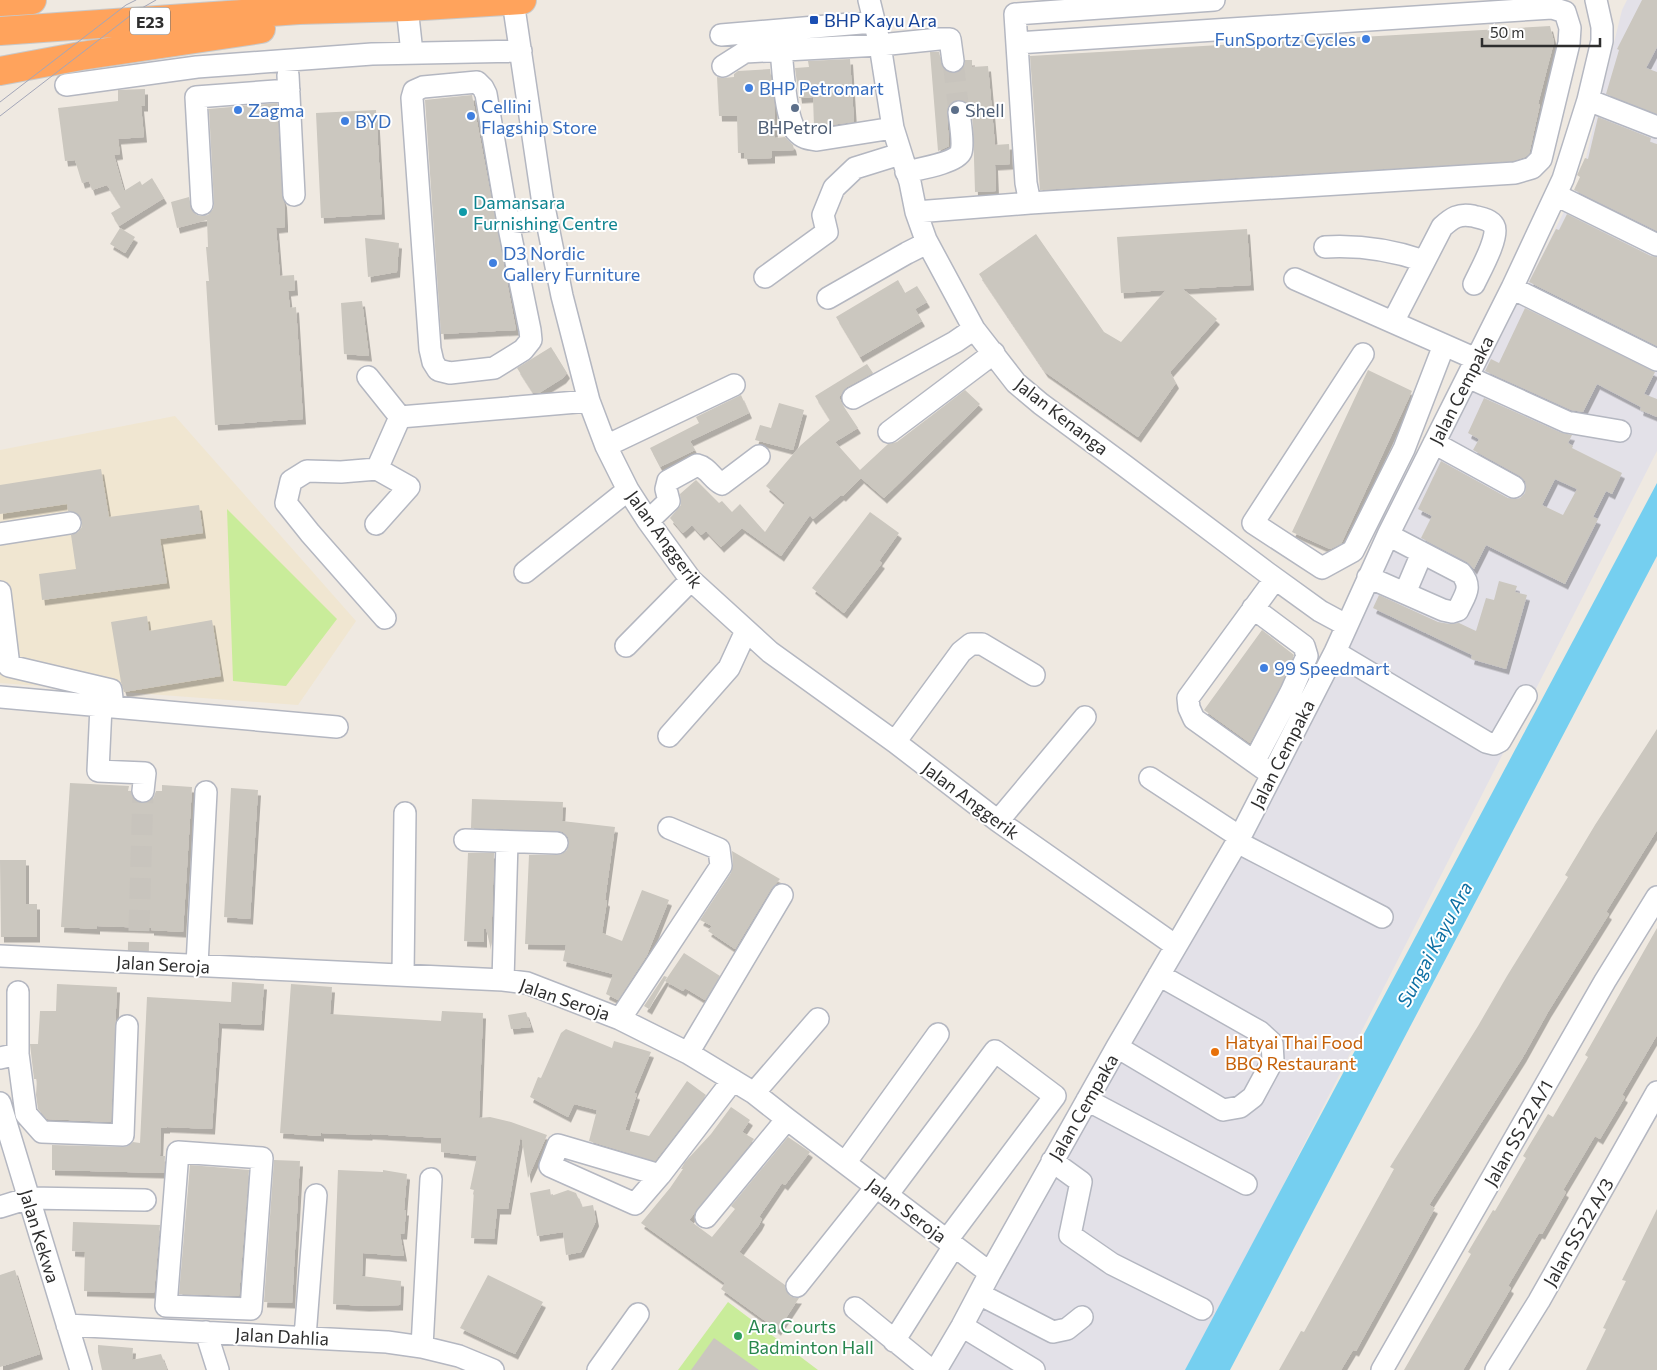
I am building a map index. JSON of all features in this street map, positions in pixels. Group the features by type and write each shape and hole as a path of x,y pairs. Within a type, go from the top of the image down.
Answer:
{"highway":[{"path":"0,2 32,0"},
{"name":"E23","path":"0,31 299,10 407,7 522,0"},
{"path":"0,71 81,56 275,26 299,10"}],"street":[{"name":"Jalan Anggerik","path":"513,0 546,218 562,296 589,401 606,446 628,490 648,521 691,580 770,652 896,742 998,821 1176,946"},
{"name":"Jalan Kenanga","path":"869,0 880,45 893,128 910,182 916,212 927,243 974,329 1016,383 1041,404 1270,575 1320,611 1346,625"},
{"path":"1030,203 1026,183 1016,14 1214,0"},
{"name":"Jalan Cempaka","path":"936,1370 1117,1047 1239,839 1335,652 1388,535 1512,288 1563,179 1602,41 1602,27 1596,0"},
{"name":"Jalan Cempaka","path":"1602,27 1609,0"},
{"path":"407,7 412,53"},
{"path":"916,212 1030,203 1515,173 1532,168 1541,159 1569,43 1570,28 1565,12 1552,8 1017,43"},
{"path":"721,35 873,22"},
{"path":"723,66 745,52 880,45 946,38 951,41 953,61"},
{"path":"781,50 789,114 795,130 805,138 817,140 893,128"},
{"path":"66,85 197,67 287,60 318,65 372,54 521,51"},
{"path":"287,60 294,195"},
{"path":"477,82 483,88 486,94 508,223 530,330 530,340 523,350 494,368 450,372 438,370 433,362 430,349 412,98 414,92 423,87 477,82"},
{"path":"1559,82 1583,103 1657,127"},
{"path":"202,204 196,97 289,90"},
{"path":"1553,107 1583,103"},
{"path":"765,277 827,232 823,215 834,188 856,168 955,159 962,147 959,112"},
{"path":"1556,195 1657,245"},
{"path":"1393,322 1442,227 1453,217 1463,214 1485,219 1494,224 1495,229 1494,239 1474,284"},
{"path":"508,223 546,218"},
{"path":"828,298 907,252 927,243"},
{"path":"1325,247 1344,246 1376,249 1424,261"},
{"path":"1295,278 1444,345 1472,368 1567,422 1620,431"},
{"path":"1512,288 1657,360"},
{"path":"853,398 955,342 974,329"},
{"path":"1363,354 1253,523 1322,568 1353,551 1404,449 1444,345"},
{"path":"889,432 994,353"},
{"path":"368,376 400,417"},
{"path":"606,446 734,385"},
{"path":"400,417 589,401"},
{"path":"377,469 400,417"},
{"path":"1434,443 1514,487"},
{"path":"648,521 669,501 666,489 668,481 697,465 704,467 715,480 722,484 759,456"},
{"path":"376,524 409,487 377,469 341,472 307,471 291,481 286,503 310,533 386,618"},
{"path":"525,572 628,490"},
{"path":"0,534 70,523"},
{"path":"1368,577 1443,610 1452,612 1458,610 1468,587 1467,580 1461,573 1388,535"},
{"path":"1271,774 1194,719 1189,708 1188,698 1253,608 1284,544"},
{"path":"1405,593 1422,553"},
{"path":"626,646 691,580"},
{"path":"0,592 8,666 111,690 98,771 145,773 144,791"},
{"path":"1253,608 1304,646 1307,656 1291,692 1254,762"},
{"path":"669,736 729,668 746,630"},
{"path":"896,742 960,652 971,644 982,644 1034,675"},
{"path":"1335,652 1486,742 1494,744 1500,741 1526,696"},
{"path":"0,697 337,727"},
{"path":"998,821 1085,717"},
{"path":"1150,778 1239,839 1382,917"},
{"path":"197,965 206,792"},
{"path":"403,975 406,813"},
{"path":"620,1019 721,866 719,849 669,828"},
{"path":"465,840 557,843"},
{"path":"503,980 507,842"},
{"path":"688,1053 782,894"},
{"name":"Jalan SS 22 A/1","path":"1382,1370 1605,981 1657,897"},
{"name":"Jalan Seroja","path":"0,956 503,980 527,984 620,1019 688,1053 754,1092 788,1120 990,1273"},
{"path":"1117,1047 1223,1110 1240,1107 1253,1098 1272,1060 1272,1043 1260,1032 1159,975"},
{"path":"18,992 9,1056 26,1114 42,1132 123,1135 127,1026"},
{"path":"754,1092 818,1018"},
{"path":"845,1163 938,1034"},
{"path":"797,1286 882,1191 995,1051 1055,1096 951,1243 894,1341"},
{"path":"660,1175 733,1080"},
{"name":"Jalan SS 22 A/3","path":"1496,1370 1539,1301 1657,1092"},
{"path":"1087,1100 1246,1184"},
{"name":"Jalan Kekwa","path":"0,1103 81,1370"},
{"path":"706,1217 788,1120"},
{"path":"178,1152 262,1158 251,1309 214,1309 166,1306 178,1152"},
{"path":"1052,1161 1081,1182 1070,1234 1112,1264 1202,1309"},
{"path":"422,1347 431,1179"},
{"path":"305,1337 316,1195"},
{"path":"0,1207 29,1198 145,1200"},
{"path":"979,1294 1053,1332 1068,1329 1082,1317"},
{"path":"855,1308 931,1370"},
{"path":"214,1309 210,1332 218,1370"},
{"path":"236,1333 237,1309"},
{"path":"598,1370 638,1314"},
{"name":"Jalan Dahlia","path":"67,1325 387,1342 422,1347 459,1356 493,1370"},
{"path":"962,1326 1034,1370"}],"shaded area":[{"path":"1627,0 1657,0 1657,451 1189,1370 945,1370 1251,831 1581,178 1622,10"},
{"path":"175,416 356,621 298,705 0,683 0,450"}],"green space":[{"path":"227,509 337,619 286,686 233,681"},
{"name":"Ara Courts Badminton Hall","path":"728,1302 818,1370 678,1370"}],"water":[{"name":"Sungai Kayu Ara","path":"1657,483 1657,556 1230,1370 1185,1370"}],"building":[{"path":"1642,0 1657,0 1657,47 1646,68 1657,72 1657,114 1606,94 1619,50 1617,49"},
{"path":"1550,26 1554,42 1538,104 1540,104 1529,154 1513,161 1040,190 1030,56"},
{"path":"930,52 939,52 943,68 949,73 960,71 964,66 965,60 972,60 972,67 988,66 995,145 1009,144 1010,164 995,165 996,191 975,192 973,125 969,104 964,101 957,100 951,102 948,107 949,146 938,151"},
{"path":"850,59 854,122 814,127 813,97 799,98 795,68 809,67 808,61"},
{"path":"770,69 774,99 775,138 785,137 793,145 794,150 772,151 772,158 745,159 744,153 738,153 737,116 719,116 717,77 734,77 734,74 738,71"},
{"path":"145,89 145,106 141,106 144,137 118,139 120,154 114,155 124,191 140,181 142,185 152,178 164,198 119,226 111,213 121,207 107,185 92,190 89,181 82,183 75,160 65,161 58,108 118,101 118,90"},
{"name":"Damansara Furnishing Centre","path":"472,95 516,330 441,334 425,100"},
{"path":"277,103 285,227 276,228 280,276 294,275 295,290 288,291 290,308 296,307 303,419 215,425 206,281 209,281 206,247 208,247 207,220 177,228 171,202 189,197 192,211 202,216 208,215 213,209 209,109"},
{"path":"376,110 382,214 321,218 316,113"},
{"path":"1598,117 1651,138 1650,142 1657,144 1657,231 1574,190 1580,177 1577,175 1585,158 1588,159"},
{"path":"1567,214 1651,256 1657,257 1657,346 1529,282 1556,229 1559,230"},
{"path":"120,228 135,237 125,253 110,244"},
{"path":"1247,229 1251,285 1183,289 1217,319 1170,372 1176,383 1138,437 1045,372 979,274 1036,234 1104,332 1121,342 1166,290 1121,293 1117,237"},
{"path":"365,238 399,243 397,272 368,277"},
{"path":"898,280 905,293 917,286 927,302 915,309 922,321 860,357 836,317"},
{"path":"362,301 369,356 344,354 341,303"},
{"path":"1525,308 1655,372 1644,394 1657,399 1657,417 1640,410 1641,407 1597,384 1583,412 1571,410 1485,371 1491,359 1499,363"},
{"path":"551,347 567,373 563,378 539,393 533,393 517,368"},
{"path":"867,364 873,373 847,387 839,397 858,428 835,442 860,470 888,444 897,442 965,390 980,404 884,498 861,478 843,496 841,495 813,519 810,515 781,556 742,528 721,547 706,531 701,535 692,525 683,533 670,518 681,505 680,494 696,480 719,503 722,501 732,512 740,504 765,532 785,503 766,486 801,445 830,420 815,396"},
{"path":"1368,370 1412,391 1341,544 1330,549 1292,532"},
{"path":"741,395 749,413 690,441 695,450 660,467 650,448 699,423 696,417"},
{"path":"1484,398 1562,433 1572,435 1568,443 1573,446 1572,448 1622,473 1612,494 1606,491 1593,517 1598,519 1565,584 1486,545 1474,569 1467,562 1421,538 1432,516 1418,509 1441,461 1508,498 1520,498 1525,493 1525,481 1520,476 1473,450 1479,439 1468,433","holes":["1555,479 1577,489 1563,515 1542,505"]},
{"path":"779,403 804,410 793,450 755,440 760,425 771,428"},
{"path":"101,469 109,517 199,505 203,533 160,539 167,583 42,600 39,574 76,569 71,535 78,532 82,527 82,521 75,512 68,511 67,504 0,514 0,485"},
{"path":"870,512 899,533 879,561 882,563 844,613 812,588"},
{"path":"1499,581 1517,586 1515,592 1527,595 1506,669 1471,659 1472,655 1373,608 1379,595 1438,622 1459,623 1476,631 1486,598 1494,600"},
{"path":"147,616 149,631 212,620 221,676 124,692 111,622"},
{"path":"1262,630 1294,655 1280,687 1250,743 1204,710"},
{"path":"1657,729 1657,830 1606,912 1609,914 1548,1012 1523,1057 1429,1205 1435,1208 1356,1351 1353,1350 1341,1370 1279,1370 1301,1331 1304,1332 1394,1169 1390,1167 1568,877 1565,875 1595,825"},
{"path":"70,783 129,786 128,791 131,791 136,801 142,803 153,799 156,791 162,791 162,785 192,787 183,932 151,930 151,928 97,926 97,929 61,927"},
{"path":"231,788 258,790 250,919 224,917"},
{"path":"472,799 563,802 562,821 615,827 602,933 622,941 642,890 669,900 647,955 618,1000 606,994 613,974 563,961 566,945 525,944 529,855 562,854 567,850 569,844 568,837 563,832 557,831 471,828"},
{"path":"732,851 780,879 771,889 735,949 708,931 712,926 700,920 731,873 733,865"},
{"path":"468,853 494,853 491,950 486,928 484,929 484,942 464,941"},
{"path":"0,860 26,860 26,904 37,904 37,937 1,937"},
{"path":"1657,928 1657,1035 1622,1095 1625,1097 1600,1139 1595,1136 1563,1190 1566,1192 1542,1234 1539,1233 1508,1286 1511,1288 1463,1370 1404,1370 1471,1254 1468,1252 1526,1158 1523,1156 1548,1114 1553,1117 1588,1057 1585,1055"},
{"path":"684,953 720,976 705,1000 685,988 683,991 665,981"},
{"path":"664,976 667,977 649,1009 644,1006"},
{"path":"232,982 264,984 261,1025 219,1023 212,1129 161,1128 160,1156 165,1156 164,1173 52,1170 52,1145 123,1147 133,1142 140,1143 147,997 231,1002"},
{"path":"57,984 117,987 111,1122 47,1119 38,1109 36,1095 37,1079 34,1079 30,1044 38,1044 40,1011 56,1011"},
{"path":"291,984 332,987 330,1014 441,1021 442,1011 483,1013 479,1118 490,1117 511,1122 547,1135 528,1178 521,1134 508,1209 497,1209 494,1239 471,1238 474,1190 470,1189 477,1156 441,1152 441,1138 370,1134 321,1133 321,1136 280,1133"},
{"path":"526,1012 531,1027 511,1029 508,1015"},
{"path":"566,1029 612,1048 614,1041 651,1052 634,1093 637,1094 625,1130 649,1136 687,1081 706,1095 655,1161 589,1141 597,1110 574,1104 568,1117 530,1097 538,1077 541,1078 561,1033"},
{"path":"731,1107 750,1120 742,1132 754,1139 689,1220 712,1237 735,1209 731,1206 788,1137 810,1152 785,1185 782,1183 759,1217 762,1219 759,1225 739,1252 785,1285 786,1291 790,1296 799,1298 778,1330 721,1289 725,1283 641,1223 670,1188 683,1169 681,1169 685,1162 711,1134"},
{"path":"274,1160 300,1161 292,1303 264,1302"},
{"path":"190,1165 249,1170 239,1296 179,1294"},
{"path":"338,1170 383,1172 383,1170 407,1174 404,1234 400,1234 404,1256 363,1253 362,1276 401,1281 400,1305 366,1306 333,1304"},
{"path":"550,1189 551,1196 568,1190 576,1193 582,1207 593,1205 596,1221 581,1252 566,1255 563,1232 537,1236 530,1193"},
{"path":"1657,1209 1657,1370 1586,1370 1606,1329 1603,1328 1626,1281 1622,1280"},
{"path":"73,1222 160,1225 154,1293 84,1291 85,1252 72,1251"},
{"path":"15,1270 40,1354 0,1367 0,1275"},
{"path":"488,1275 543,1302 515,1354 460,1328"},
{"path":"714,1338 759,1370 691,1370"},
{"path":"98,1345 133,1348 132,1360 161,1354 167,1370 102,1370"}],"tunnel":[{"path":"953,61 959,112"},
{"path":"138,963 143,791"}],"tram line":[{"path":"0,102 126,5 136,0"},
{"path":"0,116 135,12 156,0"}],"place":[{"name":"BHP Kayu Ara","path":"814,20"},
{"name":"FunSportz Cycles","path":"1366,39"},
{"name":"BHP Petromart","path":"749,88"},
{"name":"BHPetrol","path":"795,108"},
{"name":"Zagma","path":"238,110"},
{"name":"Shell","path":"955,110"},
{"name":"Cellini Flagship Store","path":"471,116"},
{"name":"BYD","path":"345,121"},
{"name":"Damansara Furnishing Centre","path":"463,212"},
{"name":"D3 Nordic Gallery Furniture","path":"493,263"},
{"name":"99 Speedmart","path":"1264,668"},
{"name":"Hatyai Thai Food BBQ Restaurant","path":"1215,1052"},
{"name":"Ara Courts Badminton Hall","path":"738,1336"}]}
